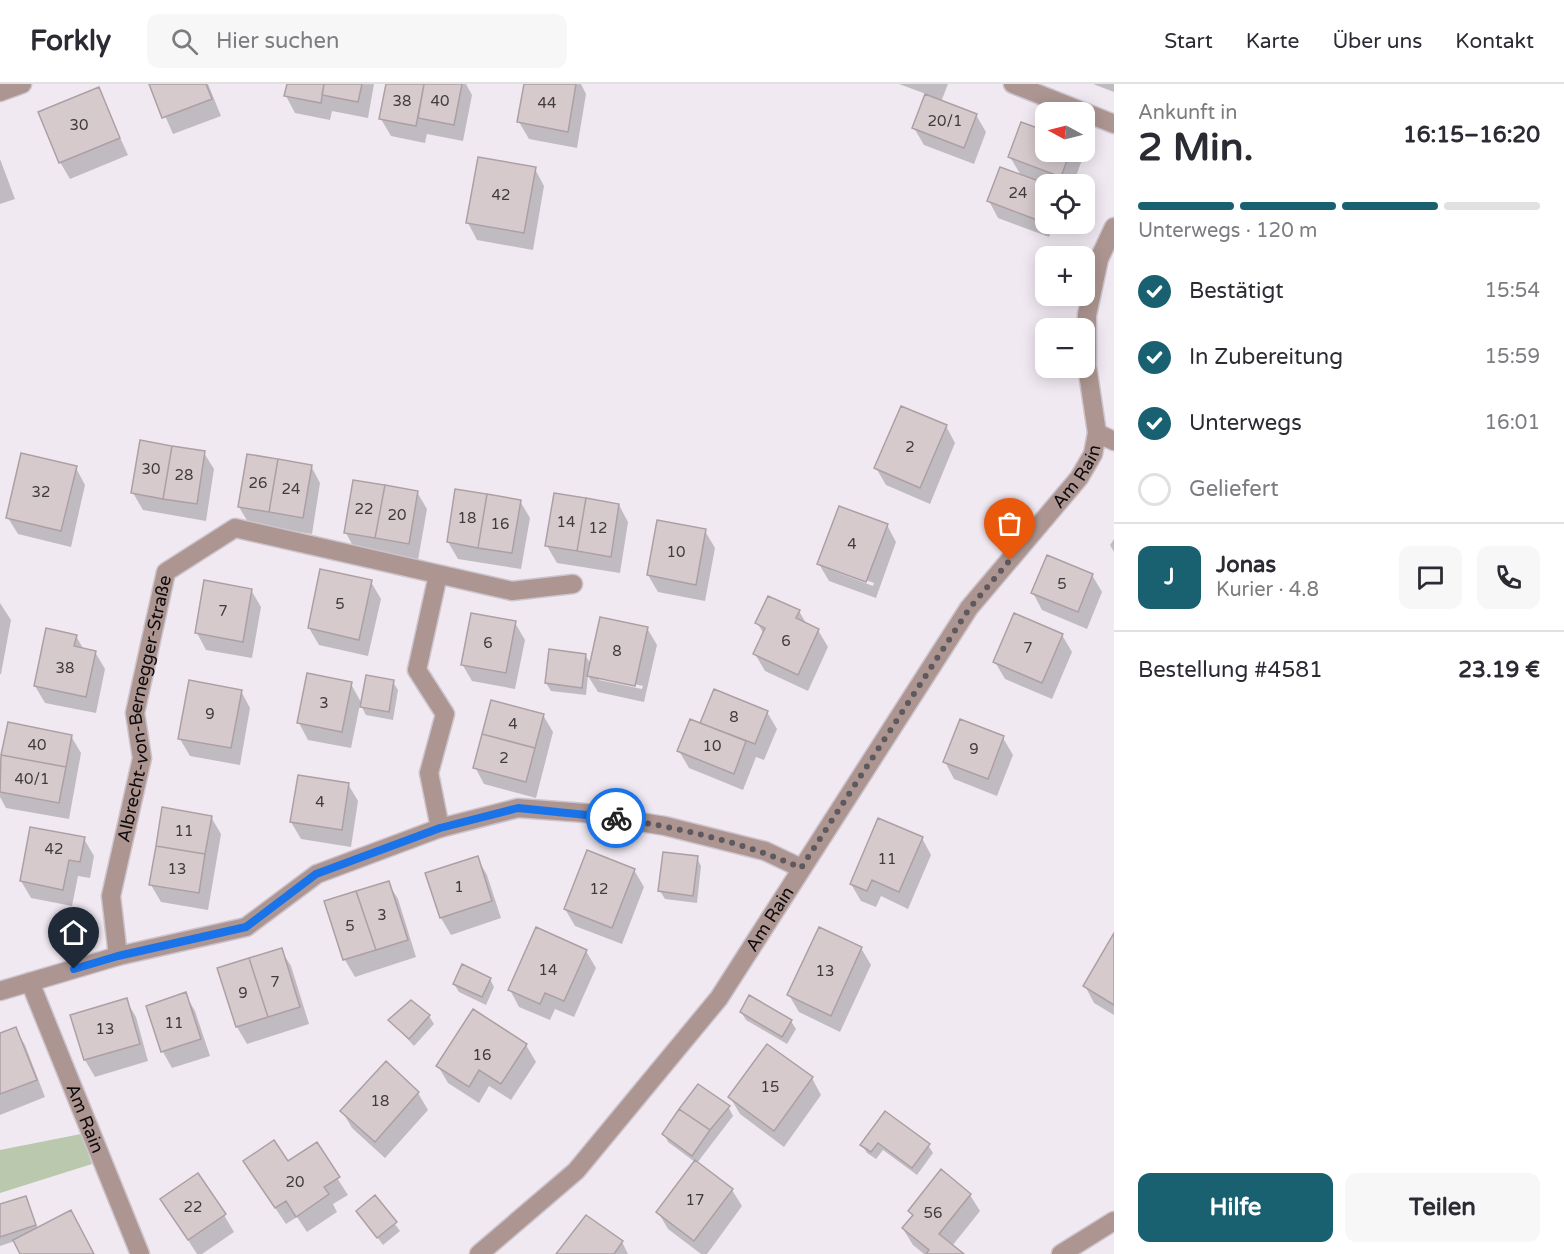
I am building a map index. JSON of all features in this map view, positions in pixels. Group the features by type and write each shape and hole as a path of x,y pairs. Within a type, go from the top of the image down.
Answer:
{"street":[{"path":"0,92 22,84"},
{"path":"1013,84 1114,124"},
{"path":"1114,227 1100,259 1087,315 1087,366 1097,434 1114,441"},
{"name":"Am Rain","path":"479,1254 576,1171 719,998 969,609 1079,478 1093,454 1097,434"},
{"name":"Albrecht-von-Bernegger-Straße","path":"118,956 111,896 142,758 135,713 166,572 235,528 512,591 573,584"},
{"path":"438,575 417,670 445,714 429,773 440,828"},
{"path":"0,991 118,956 246,927 316,874 440,828 518,808 585,813 665,825 765,851 801,868"},
{"name":"Am Rain","path":"30,982 140,1254"},
{"path":"1061,1254 1114,1221"}],"green space":[{"path":"81,1134 92,1164 0,1193 0,1150"}],"building":[{"path":"149,84 206,84 212,99 162,118"},
{"path":"287,84 324,84 321,103 284,96"},
{"path":"324,84 362,84 358,102 322,95"},
{"path":"386,84 424,84 416,126 379,119"},
{"path":"424,84 462,84 454,125 418,118"},
{"path":"524,84 576,84 568,132 517,122"},
{"path":"99,87 120,138 59,163 38,112"},
{"path":"925,94 977,114 964,148 912,128"},
{"path":"1021,122 1035,127 1035,162 1066,162 1062,174 1053,174 1008,157"},
{"path":"478,157 536,167 524,233 466,223"},
{"path":"1000,167 1035,180 1035,219 987,201"},
{"path":"901,406 947,425 920,488 874,468"},
{"path":"140,440 172,446 163,499 131,493"},
{"path":"172,446 205,451 197,504 163,499"},
{"path":"21,453 77,466 61,531 6,518"},
{"path":"247,454 278,459 269,512 238,507"},
{"path":"278,459 312,465 303,518 269,512"},
{"path":"353,480 385,485 375,538 344,533"},
{"path":"385,485 418,491 409,544 375,538"},
{"path":"455,489 487,494 478,548 447,542"},
{"path":"554,493 586,498 577,551 545,546"},
{"path":"487,494 521,500 512,553 478,548"},
{"path":"586,498 619,504 611,557 577,551"},
{"path":"839,506 888,524 866,582 817,564"},
{"path":"657,520 706,529 696,585 647,575"},
{"path":"1047,555 1093,574 1078,612 1031,593"},
{"path":"320,569 372,580 359,640 308,628"},
{"path":"204,580 252,589 243,642 195,633"},
{"path":"768,596 800,610 796,618 819,629 798,675 753,654 765,628 755,623"},
{"path":"471,613 516,621 506,673 461,665"},
{"path":"1014,613 1063,634 1042,683 993,662"},
{"path":"600,617 648,627 635,686 587,676"},
{"path":"46,628 77,635 74,646 96,651 86,697 34,686"},
{"path":"549,649 586,654 582,688 545,683"},
{"path":"307,673 352,682 342,732 297,723"},
{"path":"366,675 394,680 389,712 360,707"},
{"path":"189,680 242,690 231,748 178,739"},
{"path":"714,689 768,711 755,744 700,723"},
{"path":"491,700 544,714 535,748 482,734"},
{"path":"690,719 746,741 734,774 677,751"},
{"path":"960,719 1004,736 988,779 943,762"},
{"path":"8,722 72,735 66,767 1,755"},
{"path":"482,734 535,748 526,782 473,768"},
{"path":"1,755 66,767 59,803 0,792"},
{"path":"298,775 349,783 342,830 290,822"},
{"path":"162,807 212,816 205,854 156,846"},
{"path":"878,818 923,837 899,892 872,880 867,891 850,884"},
{"path":"30,827 85,837 80,862 69,860 63,890 20,881"},
{"path":"156,846 205,854 199,893 149,885"},
{"path":"587,850 635,869 612,928 564,909"},
{"path":"663,852 698,856 693,896 658,891"},
{"path":"478,856 492,901 440,918 425,873"},
{"path":"389,881 408,940 376,950 356,891"},
{"path":"356,891 376,950 343,960 324,901"},
{"path":"536,927 587,950 564,1001 545,993 540,1004 508,990"},
{"path":"819,927 862,947 831,1016 787,995"},
{"path":"1114,933 1114,1005 1083,986"},
{"path":"282,948 300,1007 268,1017 249,958"},
{"path":"249,958 268,1017 236,1027 217,968"},
{"path":"462,964 491,978 482,997 453,984"},
{"path":"186,992 201,1039 161,1052 146,1006"},
{"path":"749,995 792,1020 782,1037 740,1012"},
{"path":"127,998 140,1044 84,1060 70,1015"},
{"path":"411,1000 430,1015 409,1039 388,1020"},
{"path":"473,1009 527,1044 501,1084 479,1070 469,1087 436,1066"},
{"path":"16,1027 37,1080 0,1094 0,1033"},
{"path":"767,1044 813,1077 774,1131 728,1097"},
{"path":"386,1061 419,1092 375,1142 340,1111"},
{"path":"698,1084 730,1106 710,1130 679,1109"},
{"path":"679,1109 710,1130 692,1156 662,1134"},
{"path":"885,1111 930,1144 912,1168 878,1143 871,1152 860,1145"},
{"path":"274,1140 288,1161 317,1142 340,1177 324,1187 329,1194 296,1217 286,1201 275,1208 243,1161"},
{"path":"695,1160 733,1189 694,1241 656,1212"},
{"path":"941,1169 971,1194 939,1234 964,1254 926,1254 929,1250 902,1228 913,1215 908,1211"},
{"path":"198,1173 226,1214 188,1240 160,1199"},
{"path":"375,1195 397,1222 377,1238 356,1211"},
{"path":"26,1196 36,1225 0,1237 0,1204"},
{"path":"71,1210 94,1254 20,1254 13,1240"},
{"path":"586,1215 623,1241 614,1254 556,1254"}],"way so far":[{"path":"616,818 665,825 765,851 801,868 969,609 1010,560"}],"route":[{"path":"74,969 118,956 246,927 316,874 440,828 518,808 585,813 616,818"}]}
